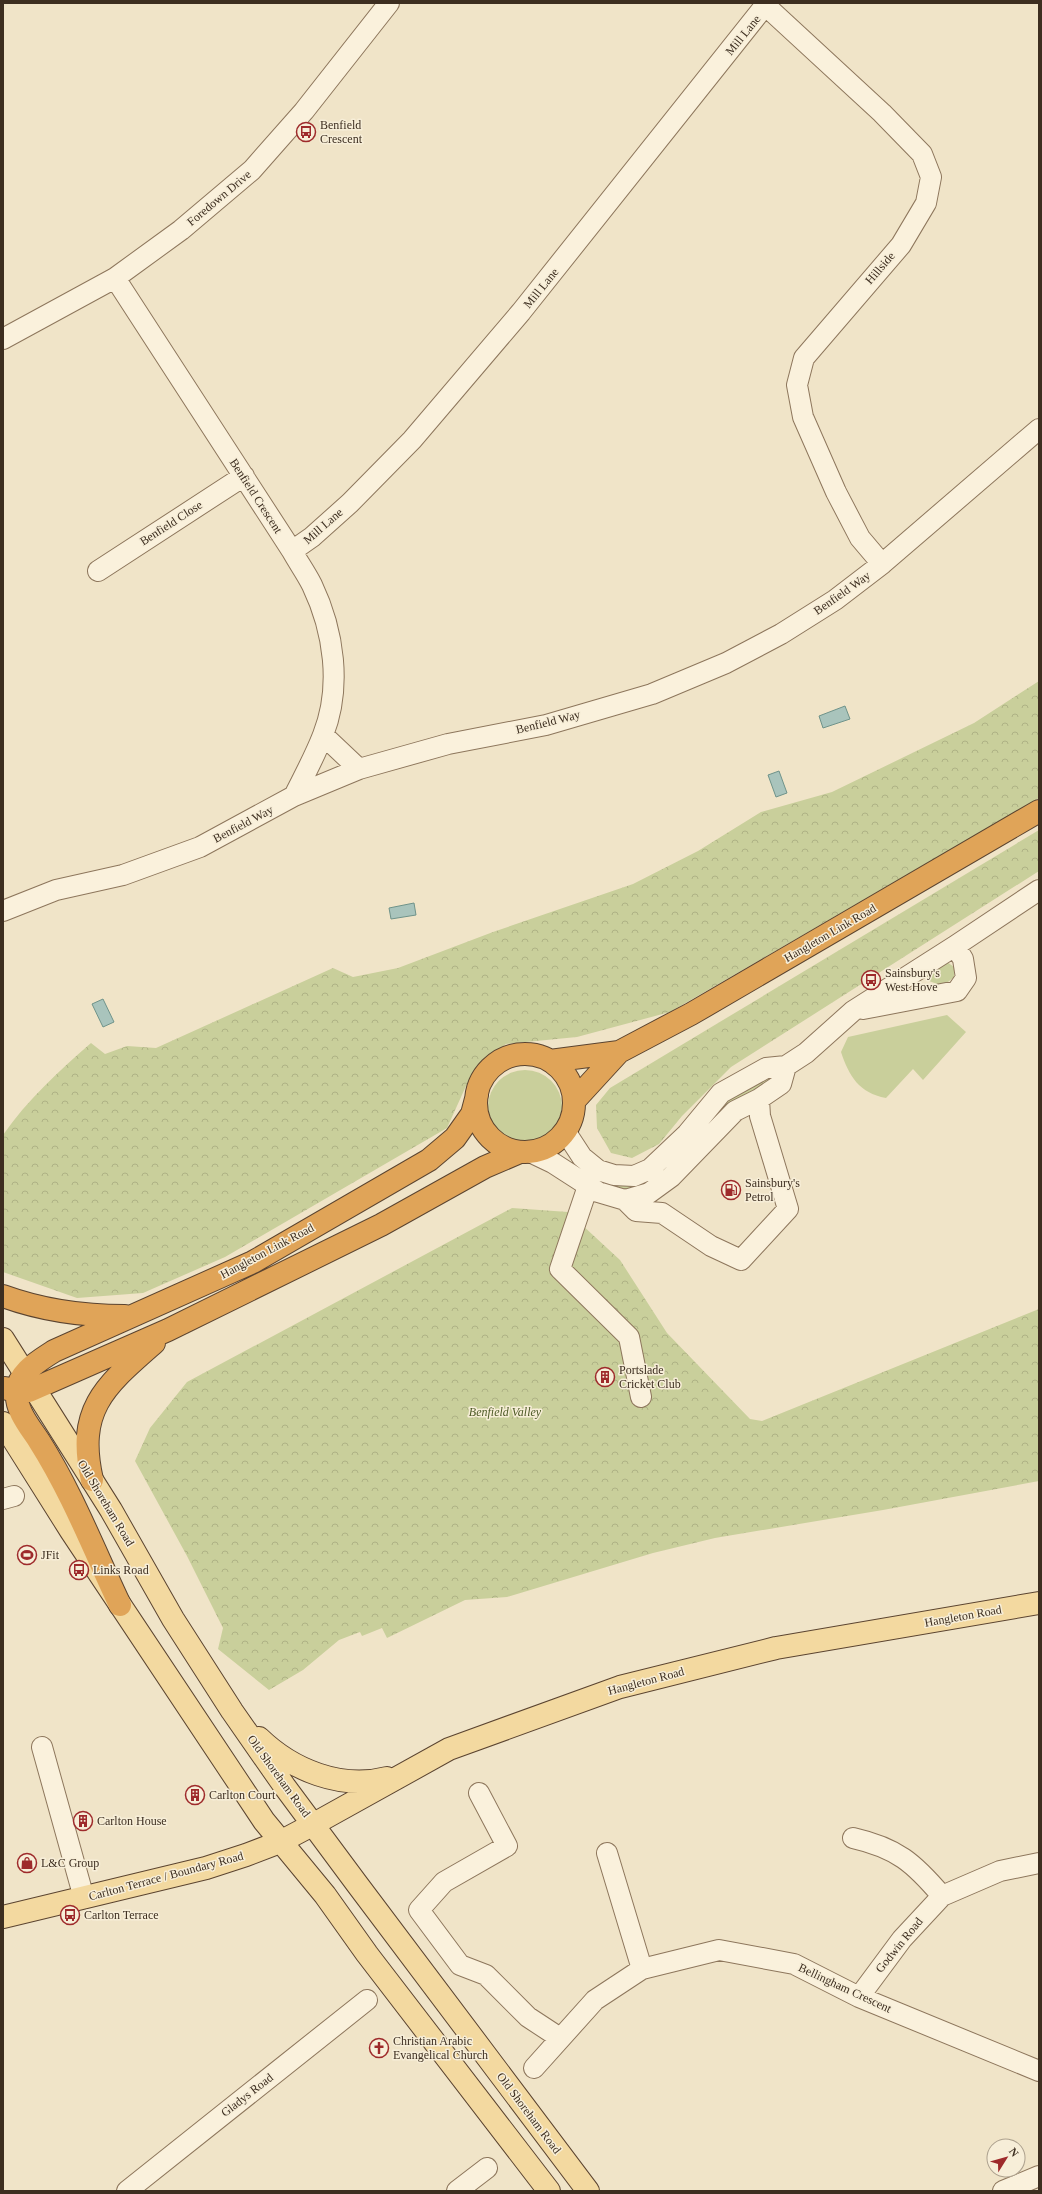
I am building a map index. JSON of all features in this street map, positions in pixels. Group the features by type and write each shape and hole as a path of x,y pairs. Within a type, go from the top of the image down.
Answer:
{"highway":[{"name":"Hangleton Link Road","path":"574,1101 619,1052 691,1014 1039,811"},
{"name":"Hangleton Link Road","path":"550,1061 619,1052"},
{"path":"120,1605 54,1464 21,1412 18,1405 20,1385 168,1330 381,1225 485,1167 525,1152 538,1150 554,1142 565,1131 572,1119 574,1101 571,1083 563,1072 550,1061 534,1055 517,1054 501,1060 489,1070 480,1084 477,1095 477,1111 482,1127 490,1137 504,1147 525,1152"},
{"name":"Hangleton Link Road","path":"20,1385 40,1360 54,1351 253,1262 429,1160 455,1138 472,1114 477,1095"},
{"path":"3,1296 50,1311 80,1315 132,1316"},
{"path":"92,1480 88,1452 90,1425 101,1395 120,1371 168,1330"}],"main road":[{"name":"Old Shoreham Road","path":"3,1339 20,1385 92,1480 173,1619 232,1711 285,1787 314,1824 407,1952 588,2191"},
{"path":"3,1423 221,1759 280,1842 325,1895 367,1954 549,2191"},
{"name":"Hangleton Road","path":"280,1842 449,1748 620,1687 776,1648 1039,1603"},
{"path":"232,1711 275,1752 308,1771 338,1780 355,1782 377,1781 403,1774"},
{"name":"Carlton Terrace / Boundary Road","path":"3,1918 213,1866 280,1842"}],"street":[{"name":"Foredown Drive","path":"3,339 115,278 181,230 252,170 304,111 389,3"},
{"name":"Mill Lane","path":"292,551 312,537 350,503 412,440 521,312 767,5"},
{"name":"Hillside","path":"767,5 882,112 922,154 931,177 926,203 901,245 804,358 797,386 803,417 836,492 860,538 882,564"},
{"name":"Benfield Crescent","path":"115,278 292,551 312,585 328,630 335,670 331,707 323,735 294,796"},
{"name":"Benfield Way","path":"3,911 56,890 123,875 200,847 294,796 359,769 448,744 546,725 652,694 726,663 781,634 835,600 882,564 1039,429"},
{"name":"Benfield Close","path":"98,571 244,476"},
{"path":"323,735 359,769"},
{"path":"565,1131 582,1157 598,1170 614,1175 634,1176 650,1169 687,1134 721,1093 766,1068 786,1066 806,1053 853,1011 1039,890"},
{"path":"853,1011 957,991 966,978 963,959 955,946"},
{"path":"625,1200 649,1192 671,1177 734,1111 760,1099 781,1084 786,1066"},
{"path":"525,1152 553,1163 598,1192 625,1200 636,1211 662,1214 711,1246 740,1260 788,1209 760,1116 760,1099"},
{"path":"588,1186 560,1269 629,1337 641,1397"},
{"path":"42,1747 84,1898"},
{"path":"479,1793 507,1846 444,1882 418,1910 460,1965 486,1975 528,2017 560,2038"},
{"path":"853,1838 877,1843 900,1855 925,1876 942,1896"},
{"path":"607,1853 642,1969"},
{"name":"Godwin Road","path":"859,1997 902,1939 942,1896 1000,1871 1039,1863"},
{"name":"Bellingham Crescent","path":"534,2068 595,2000 642,1969 718,1950 794,1964 859,1997 1039,2071"},
{"name":"Gladys Road","path":"127,2191 367,2000"},
{"path":"457,2191 488,2168"},
{"path":"1003,2191 1039,2176"}],"green space":[{"path":"1039,681 1039,798 670,1012 577,1037 506,1044 484,1059 466,1086 447,1128 225,1257 143,1293 77,1298 3,1272 3,1135 22,1110 55,1075 91,1043 105,1054 127,1046 156,1048 333,968 353,977 398,968 493,932 633,884 698,851 761,812 832,792 974,723"},
{"path":"1039,830 1039,871 731,1067 682,1116 659,1144 632,1158 611,1153 597,1128 596,1105 610,1088"},
{"path":"947,962 954,967 954,977 943,986 929,981 926,974"},
{"path":"947,1015 966,1032 923,1080 913,1069 886,1098 869,1092 856,1082 844,1061 841,1052 848,1037"},
{"path":"525,1070 546,1076 556,1086 562,1107 556,1128 546,1138 525,1144 504,1138 494,1128 488,1107 494,1086 504,1076"},
{"path":"772,1073 777,1078 647,1187 627,1190 605,1189 588,1169 628,1184 727,1100"},
{"name":"Benfield Valley","path":"512,1208 568,1212 620,1260 667,1333 750,1419 762,1421 1039,1309 1039,1481 883,1510 715,1538 653,1553 507,1597 465,1600 387,1638 382,1628 362,1636 360,1632 339,1640 303,1670 269,1690 218,1649 223,1628 187,1556 135,1461 150,1428 187,1382"}],"water":[{"path":"845,706 850,719 823,728 819,716"},
{"path":"779,771 787,793 776,797 768,775"},
{"path":"414,903 416,915 391,919 389,908"},
{"path":"103,999 114,1022 103,1027 92,1004"}],"place":[{"name":"Benfield Crescent","path":"306,132"},
{"name":"Sainsbury's West Hove","path":"871,980"},
{"name":"Sainsbury's Petrol","path":"731,1190"},
{"name":"Portslade Cricket Club","path":"605,1377"},
{"name":"JFit","path":"27,1555"},
{"name":"Links Road","path":"79,1570"},
{"name":"Carlton Court","path":"195,1795"},
{"name":"Carlton House","path":"83,1821"},
{"name":"L&C Group","path":"27,1863"},
{"name":"Carlton Terrace","path":"70,1915"},
{"name":"Christian Arabic Evangelical Church","path":"379,2048"}]}
